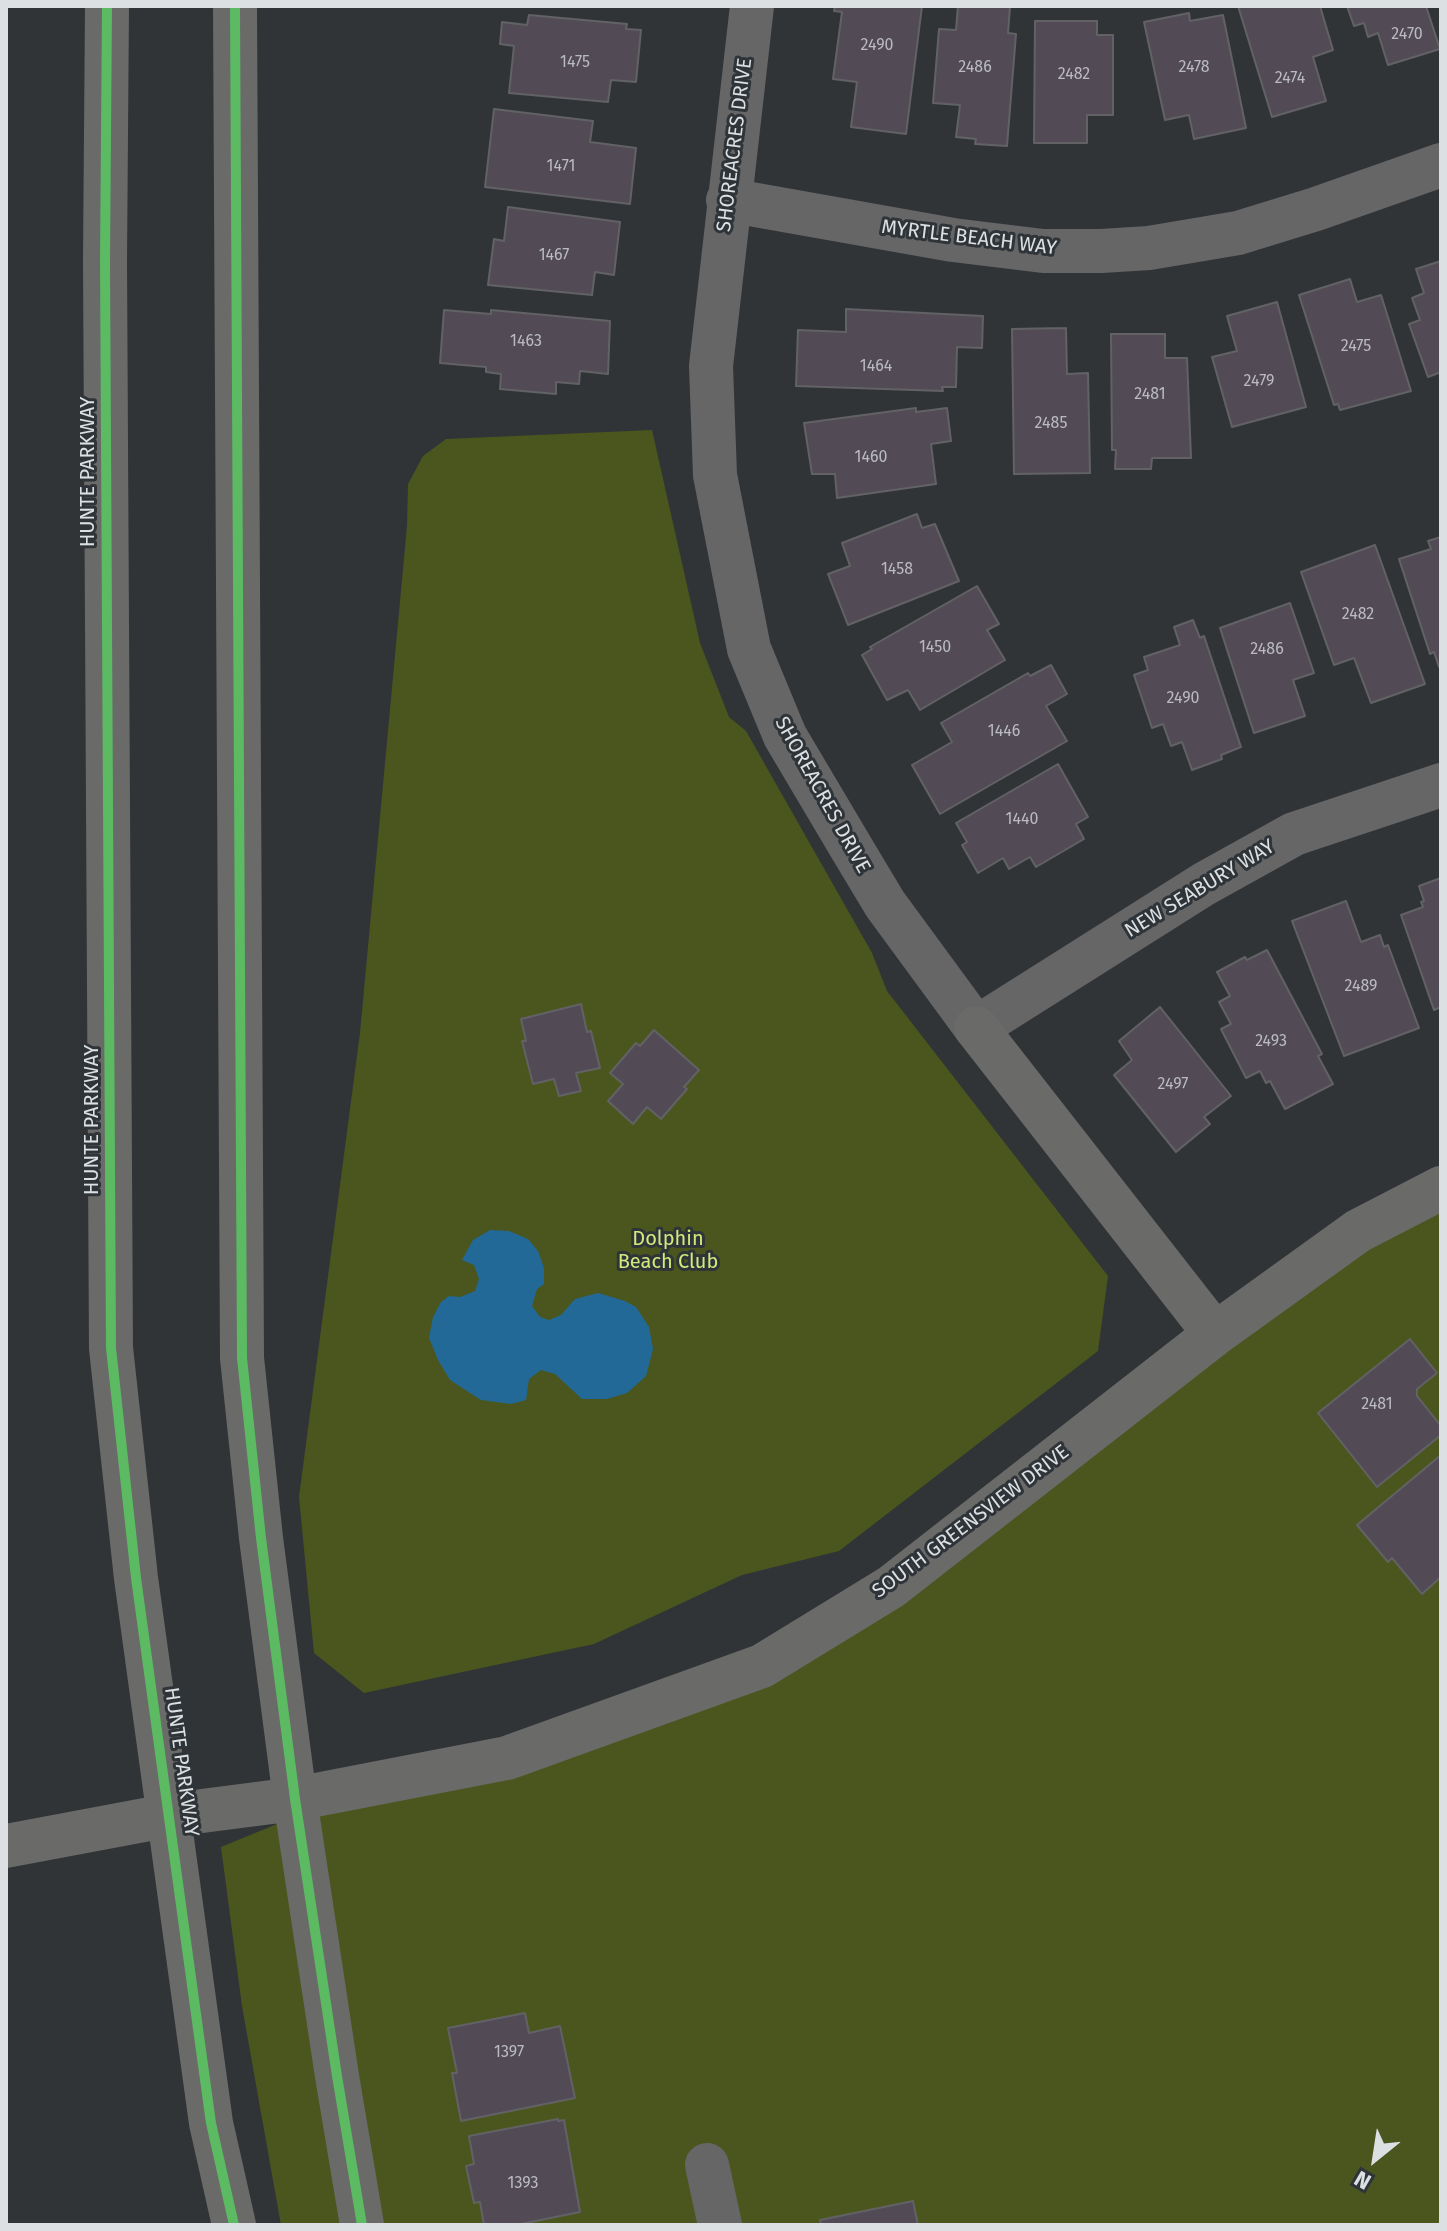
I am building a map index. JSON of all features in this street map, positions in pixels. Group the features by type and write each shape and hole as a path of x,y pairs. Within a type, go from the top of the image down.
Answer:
{"main road":[{"name":"HUNTE PARKWAY","path":"107,6 105,261 111,1348 136,1578 211,2123 234,2225"},
{"path":"235,6 242,1358 262,1551 295,1799 362,2225"},
{"name":"SHOREACRES DRIVE","path":"976,1028 1215,1334"},
{"name":"SOUTH GREENSVIEW DRIVE","path":"6,1846 171,1815 295,1799 507,1758 762,1666 891,1587 1215,1334 1358,1231 1441,1188"}],"street":[{"name":"SHOREACRES DRIVE","path":"752,6 711,366 715,475 749,649 785,736 852,849 885,904 976,1028"},
{"name":"MYRTLE BEACH WAY","path":"728,200 953,240 1043,251 1101,251 1149,248 1238,233 1441,165"},
{"name":"NEW SEABURY WAY","path":"976,1028 1204,884 1294,834 1441,785"},
{"path":"707,2165 720,2225"}],"green space":[{"name":"Dolphin Beach Club","path":"652,430 700,643 729,717 746,731 872,953 887,991 1108,1276 1098,1351 839,1551 742,1575 594,1644 364,1693 314,1653 299,1497 360,1033 407,526 408,484 423,456 446,439"},
{"path":"1441,1186 1441,2225 281,2225 242,2006 221,1847 377,1783 751,1664"}],"water":[{"path":"490,1230 509,1231 528,1239 538,1251 544,1268 544,1284 537,1289 532,1306 540,1317 549,1320 561,1315 575,1299 598,1293 636,1307 649,1327 653,1349 646,1376 627,1393 607,1399 582,1399 555,1374 541,1370 529,1379 526,1400 511,1404 481,1400 450,1380 429,1338 433,1317 441,1302 449,1296 460,1297 475,1291 479,1279 474,1265 462,1260 473,1240"}],"building":[{"path":"835,6 922,6 906,134 851,127 857,82 833,79 842,12 834,11"},
{"path":"958,6 1010,7 1008,33 1016,34 1007,146 975,144 976,139 956,137 960,105 933,103 939,29 956,30"},
{"path":"1238,6 1320,6 1333,50 1313,57 1326,101 1272,117"},
{"path":"1347,6 1426,6 1440,49 1388,65 1378,33 1368,37 1364,23 1354,26"},
{"path":"1189,13 1190,21 1223,15 1246,128 1194,139 1189,115 1165,120 1144,22"},
{"path":"529,15 627,24 626,29 641,30 636,82 611,80 608,102 509,93 514,46 500,44 502,22 527,25"},
{"path":"1035,21 1097,21 1097,35 1113,35 1113,115 1087,115 1087,143 1034,143"},
{"path":"494,109 593,121 590,142 636,148 630,204 485,187"},
{"path":"508,207 620,222 614,275 595,272 592,295 488,285 494,239 504,241"},
{"path":"1441,261 1441,372 1428,377 1409,324 1420,320 1412,298 1424,293 1416,269"},
{"path":"1350,279 1357,302 1381,295 1411,391 1340,410 1338,404 1334,405 1299,295"},
{"path":"1277,302 1306,407 1232,427 1212,357 1237,351 1227,316"},
{"path":"846,309 983,316 982,348 957,347 956,387 942,387 943,391 796,386 798,330 846,332"},
{"path":"444,310 491,314 491,310 610,321 608,374 580,371 579,384 556,382 556,394 500,389 501,374 486,372 486,367 440,363"},
{"path":"1066,328 1067,374 1088,373 1090,473 1014,474 1012,329"},
{"path":"1111,334 1165,334 1165,358 1187,358 1191,458 1152,458 1151,469 1115,469 1116,450 1112,450"},
{"path":"916,408 916,412 947,408 951,441 931,444 936,484 837,498 835,474 812,474 804,423"},
{"path":"917,514 922,528 935,524 959,581 848,625 828,574 850,566 842,543"},
{"path":"1441,537 1439,667 1434,652 1430,654 1399,559 1431,549 1428,541"},
{"path":"1375,545 1425,684 1371,703 1354,658 1334,665 1301,572"},
{"path":"977,586 999,624 987,630 1005,660 920,710 908,690 887,700 862,655 872,649 870,647"},
{"path":"1290,603 1314,673 1293,680 1305,716 1254,733 1220,628"},
{"path":"1193,620 1200,638 1204,636 1241,747 1221,755 1222,759 1192,770 1182,742 1171,746 1163,724 1152,728 1134,675 1148,670 1144,657 1180,645 1174,627"},
{"path":"1051,665 1067,694 1046,706 1067,741 940,814 912,765 952,742 941,723 1028,673 1030,676"},
{"path":"1058,764 1088,817 1076,824 1084,839 1036,867 1030,857 1009,869 1003,858 978,873 962,845 967,842 956,823"},
{"path":"1441,878 1441,1007 1434,1010 1401,915 1423,907 1419,886"},
{"path":"1346,901 1361,942 1380,935 1384,947 1388,945 1419,1028 1344,1056 1292,921"},
{"path":"1267,950 1322,1054 1318,1056 1333,1084 1285,1109 1270,1081 1266,1083 1260,1071 1246,1078 1221,1029 1231,1024 1219,1002 1230,996 1217,972 1245,957 1247,960"},
{"path":"581,1004 600,1068 576,1073 581,1091 559,1096 554,1079 533,1084 522,1041 526,1041 521,1019"},
{"path":"1160,1007 1231,1096 1204,1117 1210,1124 1176,1152 1114,1075 1132,1060 1119,1041"},
{"path":"654,1030 699,1070 661,1119 647,1107 633,1124 608,1101 623,1084 610,1073 636,1043 640,1046"},
{"path":"1410,1339 1437,1373 1417,1389 1417,1396 1441,1426 1441,1435 1377,1487 1318,1413"},
{"path":"1441,1455 1441,1577 1422,1594 1392,1558 1388,1562 1357,1525"},
{"path":"525,2013 529,2033 560,2026 575,2098 461,2121 452,2073 457,2073 448,2028"},
{"path":"564,2120 580,2212 516,2225 484,2225 480,2202 474,2203 466,2166 474,2164 469,2136"},
{"path":"913,2201 918,2225 821,2225 820,2220"}],"cycle path":[{"path":"107,6 105,261 111,1348 136,1578 211,2123 234,2225"},
{"path":"235,6 242,1358 261,1538 295,1799 362,2225"}]}
